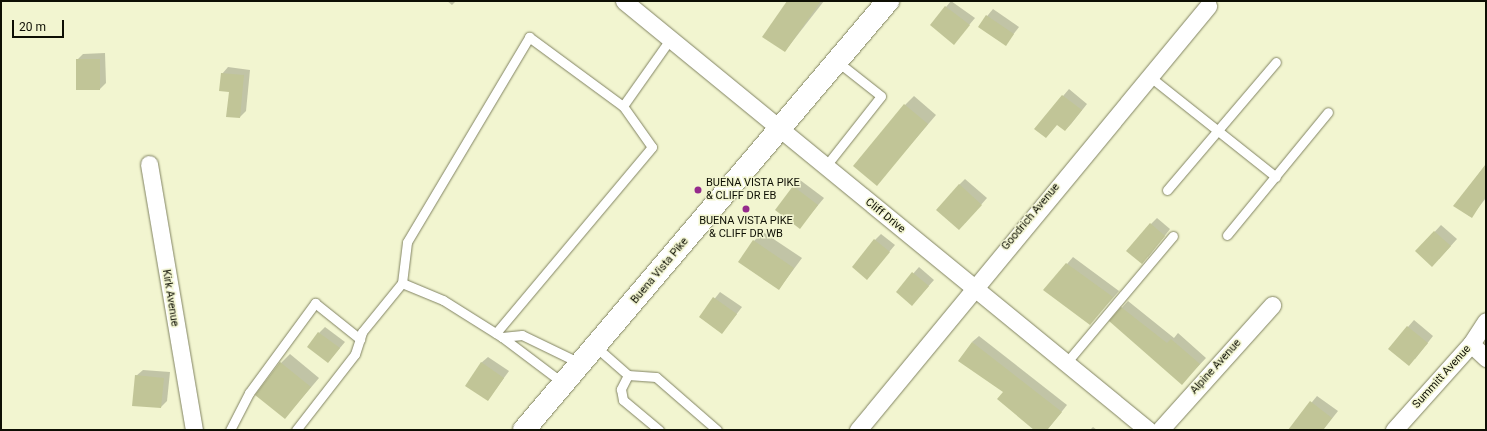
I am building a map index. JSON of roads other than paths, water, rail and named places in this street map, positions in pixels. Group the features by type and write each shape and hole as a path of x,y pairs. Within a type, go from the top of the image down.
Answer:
{"main road":[{"name":"Buena Vista Pike","path":"524,430 596,347 778,129 838,62 888,1"}],"street":[{"name":"Cliff Drive","path":"624,1 671,38 778,129 1148,430"},
{"name":"Goodrich Avenue","path":"858,430 973,288 1208,6"},
{"name":"Kirk Avenue","path":"149,164 194,430"},
{"name":"Alpine Avenue","path":"1160,430 1272,305"},
{"name":"Summitt Avenue","path":"1394,430 1472,344 1486,321"},
{"path":"1472,344 1486,358"}],"lane":[{"path":"296,430 355,354 360,339 402,283 407,242 529,37 623,106 652,147 499,335"},
{"path":"623,106 671,38"},
{"path":"825,167 881,96 838,62"},
{"path":"1167,190 1276,62"},
{"path":"1149,76 1276,177"},
{"path":"1227,235 1328,112"},
{"path":"1066,363 1173,236"},
{"path":"402,283 444,300 499,335 564,384"},
{"path":"230,430 250,393 315,303 360,339"},
{"path":"499,335 522,335 582,363"},
{"path":"596,347 628,375 656,378 717,430"},
{"path":"628,375 621,389 623,400 659,430"}],"place":[{"name":"BUENA VISTA PIKE & CLIFF DR EB","path":"698,190"},
{"name":"BUENA VISTA PIKE & CLIFF DR WB","path":"746,209"}]}
